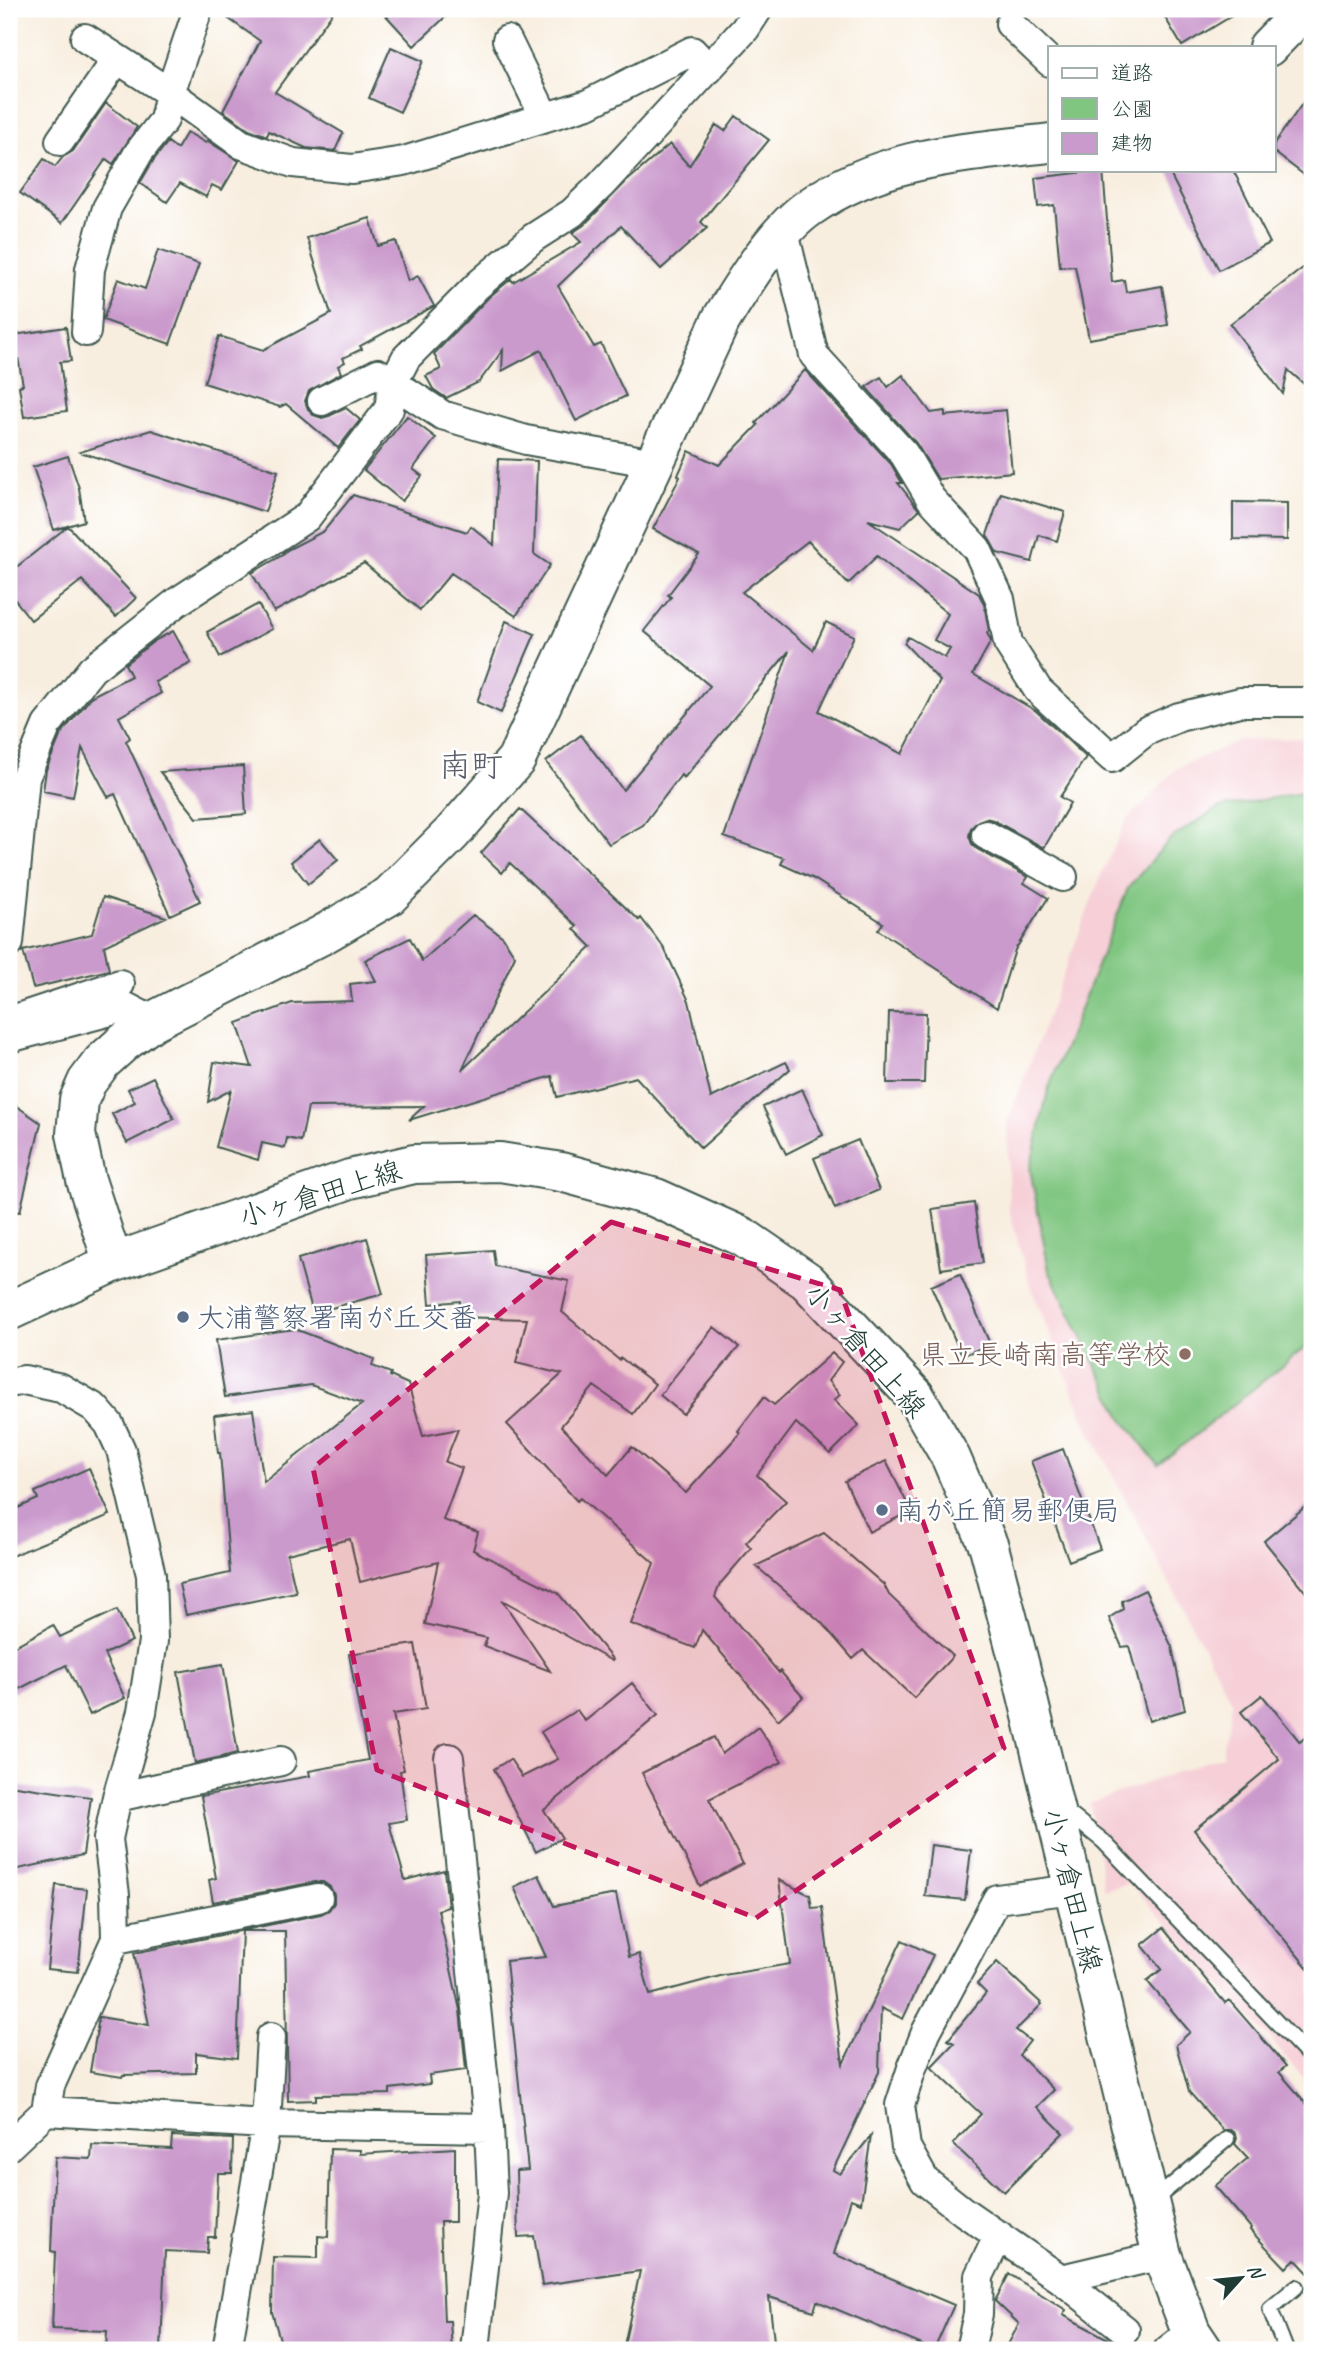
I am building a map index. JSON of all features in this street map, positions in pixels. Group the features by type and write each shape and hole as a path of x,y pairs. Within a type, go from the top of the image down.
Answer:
{"main road":[{"path":"1269,46 1305,9"},
{"path":"113,1263 86,1180 76,1133 79,1100 87,1082 102,1062 153,1021 322,936 389,896 452,833 516,760 722,320 746,279 784,232 808,208 856,180 904,163 960,152 1048,143"},
{"name":"小ヶ倉田上線","path":"9,1311 113,1263 350,1179 414,1164 500,1162 561,1172 656,1198 743,1237 807,1281 915,1396 951,1458 989,1547 1149,2204 1188,2344"}],"street":[{"path":"86,332 90,269 107,208 139,152 164,120 170,93 198,9"},
{"path":"9,943 17,778 47,725 92,669 177,602 307,517 389,409 393,383 406,358 478,285 533,238 572,213 746,29 758,9"},
{"path":"1010,24 1048,60"},
{"path":"85,38 170,93 241,144 293,163 352,169 404,160 588,104 692,51 709,69"},
{"path":"506,40 544,117"},
{"path":"60,141 117,58"},
{"path":"784,232 814,355 904,454 931,499 976,549 1000,599 1008,643 1038,690 1112,758 1146,731 1179,717 1240,702 1312,702"},
{"path":"322,401 378,373 442,415 526,440 654,463"},
{"path":"986,835 1063,877"},
{"path":"9,1021 120,984"},
{"path":"9,1038 126,1007 153,1021"},
{"path":"9,1383 24,1380 61,1388 95,1408 109,1424 121,1450 151,1575 153,1641 142,1712 117,1797 108,1839 115,1895 116,1939 50,2086 46,2111 9,2146"},
{"path":"449,1758 489,2128 492,2193 475,2350"},
{"path":"117,1797 281,1760"},
{"path":"1073,1889 997,1899 926,2032 900,2105 906,2147 925,2180 964,2212 1061,2278 1125,2330"},
{"path":"116,1939 318,1898"},
{"path":"227,2350 266,2124 271,2037"},
{"path":"46,2111 266,2124 489,2128"},
{"path":"970,2350 978,2314 979,2276 999,2235"},
{"path":"1061,2278 1162,2255"}],"lane":[{"path":"1051,1799 1103,1841 1312,2059"},
{"path":"1149,2204 1227,2139"},
{"path":"1286,2350 1270,2309 1296,2287"}],"highlighted area":[{"path":"611,1222 840,1290 1004,1748 756,1918 377,1770 313,1468"}],"shaded area":[{"name":"県立長崎南高等学校","path":"1312,738 1312,2087 1130,1883 1104,1890 1090,1803 1222,1756 1232,1702 1086,1424 1030,1285 1009,1210 1007,1123 1103,870 1127,820 1178,767 1241,740"}],"green space":[{"path":"1312,791 1312,1342 1158,1465 1122,1418 1049,1271 1030,1169 1048,1090 1128,888 1170,839 1218,808"}],"building":[{"path":"215,9 335,9 275,92 343,133 335,151 306,148 269,131 267,136 249,129 223,111 260,41"},
{"path":"380,9 454,9 414,46"},
{"path":"1160,9 1243,9 1182,46"},
{"path":"391,47 423,61 400,112 369,98"},
{"path":"1312,90 1312,181 1276,154 1276,141"},
{"path":"106,103 137,127 113,164 106,159 62,223 20,193 44,159 55,167 63,157 73,151"},
{"path":"736,116 769,140 701,222 707,228 661,269 621,226 558,286 594,347 601,344 626,396 576,421 541,350 502,371 503,350 479,382 446,398 433,389 426,376 441,369 434,354 489,297 511,279 513,282 581,242 572,233 584,225 626,182 670,144 689,166 716,125 725,131"},
{"path":"187,132 206,143 208,141 239,161 222,190 212,185 206,197 180,183 167,202 140,183 168,142 177,149"},
{"path":"1103,172 1112,282 1124,280 1126,292 1162,286 1168,325 1089,339 1075,266 1060,267 1054,205 1038,207 1035,178"},
{"path":"1169,172 1234,172 1270,243 1219,270"},
{"path":"370,218 378,246 396,241 408,281 418,276 434,306 360,346 362,349 343,358 345,362 338,366 341,373 309,391 305,401 313,415 322,418 346,408 360,420 338,448 286,404 280,407 204,383 219,336 263,350 331,314 307,238"},
{"path":"158,250 199,264 170,344 103,320 118,279 145,289"},
{"path":"1312,261 1312,391 1288,370 1283,394 1230,324"},
{"path":"66,327 71,361 60,362 67,411 24,417 19,386 23,385 14,335"},
{"path":"805,370 891,464 902,483 898,483 919,510 900,528 868,520 979,594 984,604 989,631 987,633 991,641 973,674 1036,711 1086,757 1060,797 1070,803 1044,848 986,818 971,828 969,836 977,849 1028,877 1024,883 1048,898 1015,950 997,1008 878,930 883,923 814,879 781,864 784,858 724,837 789,651 684,778 681,775 643,825 609,844 546,762 581,735 623,790 710,686 644,631 671,597 668,595 699,554 653,529 680,477 678,475 689,451 719,465 758,425 756,423","holes":["808,541 848,584 877,556 948,614 934,640 950,649 945,658 908,637 904,643 940,681 902,754 819,711 854,636 826,622 813,650 742,592"]},
{"path":"903,375 931,413 945,411 945,416 1006,410 1012,472 938,479 916,443 866,387 881,377 888,387"},
{"path":"407,416 436,438 413,469 422,476 402,501 364,470"},
{"path":"151,430 278,471 265,512 80,452"},
{"path":"68,456 79,488 84,521 54,530 33,467"},
{"path":"498,459 537,461 534,554 550,565 516,616 451,573 420,610 364,563 274,612 252,573 324,531 353,495 467,532 471,526 494,545"},
{"path":"1001,493 1065,512 1057,541 1039,535 1032,562 997,553 987,535"},
{"path":"1233,502 1287,503 1287,540 1233,539"},
{"path":"68,526 136,598 116,617 82,580 31,620 9,592 9,573"},
{"path":"258,604 272,629 220,657 207,632"},
{"path":"506,621 535,634 501,713 477,702"},
{"path":"173,631 191,663 155,682 161,693 119,717 130,738 126,741 200,901 170,915 115,794 108,797 82,748 73,797 43,791 46,770 61,734 92,696 131,676 125,664 154,641"},
{"path":"243,766 246,814 197,818 160,772"},
{"path":"520,809 639,920 641,918 664,948 689,1001 711,1098 786,1062 790,1069 701,1148 636,1077 557,1097 552,1076 409,1120 424,1106 308,1107 301,1141 287,1138 285,1148 262,1143 258,1160 216,1147 231,1090 208,1102 214,1062 252,1067 237,1023 292,1003 352,1001 350,984 376,981 365,960 410,938 422,961 473,915 503,937 515,956 462,1070 592,947 574,929 577,926 510,863 502,873 481,853"},
{"path":"320,839 338,860 308,884 291,862"},
{"path":"103,897 166,917 104,946 109,970 33,988 23,951 92,934"},
{"path":"889,1012 926,1013 924,1083 887,1083"},
{"path":"153,1077 174,1119 127,1143 112,1114 135,1102 128,1089"},
{"path":"802,1089 823,1135 786,1154 763,1107"},
{"path":"9,1101 41,1123 20,1212 9,1211"},
{"path":"858,1140 879,1190 835,1209 814,1158"},
{"path":"974,1203 983,1263 941,1269 932,1209"},
{"path":"367,1238 383,1294 313,1313 298,1259"},
{"path":"493,1250 495,1266 569,1281 562,1312 619,1360 621,1358 655,1384 633,1414 594,1386 561,1426 608,1475 632,1447 686,1493 740,1433 738,1431 764,1397 774,1405 832,1353 842,1362 828,1381 840,1395 834,1400 859,1425 830,1454 796,1423 757,1475 786,1501 746,1542 751,1548 720,1584 715,1597 779,1673 780,1671 803,1697 778,1720 702,1630 695,1648 631,1624 654,1563 580,1498 577,1501 507,1424 562,1374 516,1363 527,1319 459,1317 460,1301 430,1304 426,1255"},
{"path":"960,1274 990,1344 962,1356 931,1286"},
{"path":"714,1327 739,1347 683,1414 660,1395"},
{"path":"295,1329 374,1359 372,1366 391,1373 390,1376 408,1384 423,1436 458,1429 445,1462 462,1468 443,1520 478,1532 473,1550 558,1593 612,1661 502,1600 550,1671 484,1646 487,1638 425,1624 438,1562 360,1582 350,1539 287,1554 296,1592 186,1615 179,1584 230,1573 220,1453 214,1415 253,1410 264,1482 362,1404 311,1385 225,1397 216,1340"},
{"path":"1063,1449 1100,1549 1069,1561 1031,1461"},
{"path":"886,1461 911,1511 869,1532 845,1481"},
{"path":"89,1468 110,1515 9,1557 9,1512 38,1499 35,1492"},
{"path":"1312,1501 1312,1600 1264,1541"},
{"path":"824,1533 884,1585 889,1595 953,1656 914,1698 863,1650 853,1659 821,1622 756,1566"},
{"path":"1145,1590 1172,1647 1185,1710 1149,1721 1129,1646 1122,1647 1109,1618 1123,1609 1122,1601"},
{"path":"117,1610 132,1641 104,1654 125,1698 90,1715 66,1665 9,1694 9,1649 53,1625 60,1637"},
{"path":"415,1644 426,1709 393,1714 404,1770 400,1771 407,1820 389,1823 405,1880 444,1870 448,1907 438,1910 460,2010 466,2070 429,2075 430,2084 390,2089 390,2094 316,2095 316,2100 288,2101 285,1931 242,1931 237,2058 196,2053 196,2073 122,2077 90,2072 99,2017 149,2025 134,1953 321,1914 329,1910 334,1903 334,1894 323,1882 213,1902 209,1880 216,1878 201,1796 310,1776 309,1771 368,1760 349,1654"},
{"path":"223,1664 238,1753 195,1763 178,1672"},
{"path":"632,1683 658,1715 544,1810 562,1838 536,1852 494,1769 510,1759 522,1777 558,1759 541,1732 577,1710 585,1721"},
{"path":"1262,1695 1300,1742 1312,1731 1312,1973 1194,1830 1279,1759 1241,1712"},
{"path":"758,1727 782,1762 709,1799 743,1864 700,1886 642,1773 714,1737 722,1754"},
{"path":"9,1785 91,1797 83,1855 9,1871"},
{"path":"931,1845 971,1850 965,1900 925,1896"},
{"path":"539,1875 554,1906 616,1894 629,1957 639,1954 650,1995 724,1975 790,1964 779,1880 810,1895 812,1908 822,1907 843,2064 902,1940 933,1955 903,2019 881,2008 879,2072 833,2170 840,2174 871,2136 861,2203 851,2199 834,2254 954,2305 934,2350 817,2301 814,2311 769,2297 775,2350 623,2350 640,2271 542,2285 534,2236 518,2237 516,2171 528,2170 506,1961 546,1957 514,1887"},
{"path":"56,1885 87,1889 78,1972 47,1969"},
{"path":"1163,1928 1225,2003 1229,2000 1286,2066 1279,2072 1312,2110 1312,2277 1295,2259 1286,2268 1250,2230 1215,2186 1248,2158 1235,2144 1237,2138 1234,2132 1223,2130 1189,2092 1176,2045 1190,2032 1147,1981 1162,1969 1142,1945"},
{"path":"997,1962 1042,2004 1016,2030 1030,2041 1019,2055 1054,2090 1037,2107 1063,2133 1004,2192 953,2144 981,2114 931,2067 954,2043 948,2040 986,1993 977,1984"},
{"path":"172,2136 233,2139 232,2173 218,2173 215,2237 208,2237 207,2253 165,2251 161,2350 106,2350 107,2331 52,2329 55,2252 51,2251 55,2157 91,2159 92,2145 171,2149"},
{"path":"455,2148 455,2222 440,2222 444,2321 450,2321 452,2350 283,2350 272,2312 273,2257 318,2258 318,2236 328,2237 330,2149 360,2150 360,2154"},
{"path":"1009,2274 1066,2310 1063,2315 1129,2350 1005,2350 1019,2324 995,2301"}],"place":[{"name":"大浦警察署南が丘交番","path":"183,1317"},
{"name":"県立長崎南高等学校","path":"1185,1354"},
{"name":"南が丘簡易郵便局","path":"882,1510"}],"district":[{"name":"南町","path":"471,765"}]}
